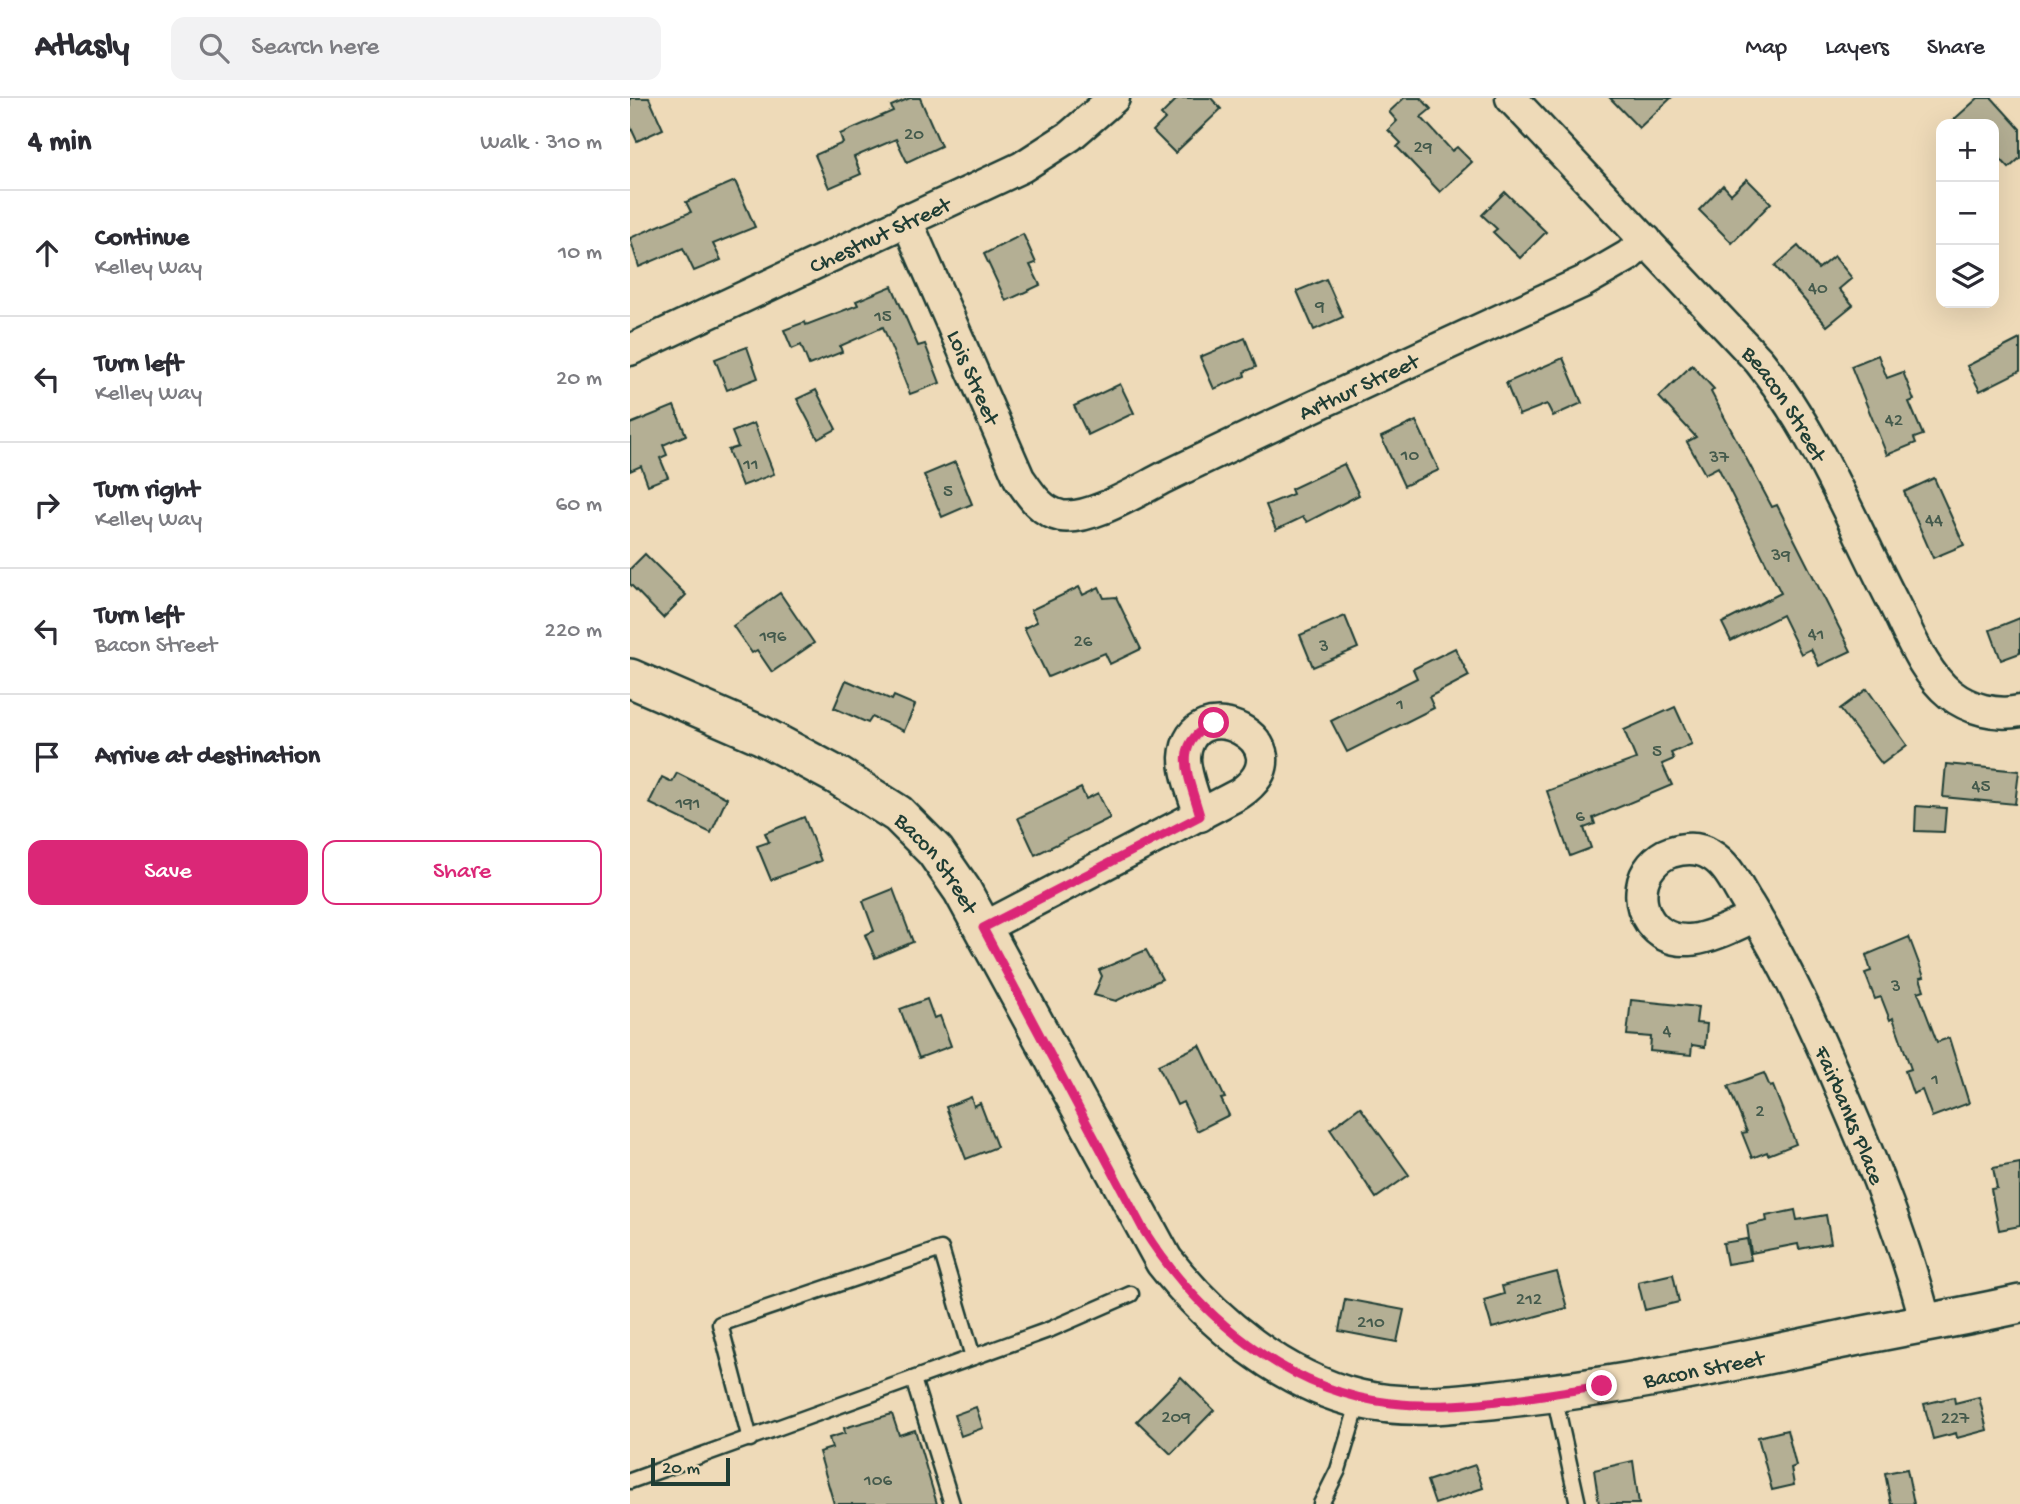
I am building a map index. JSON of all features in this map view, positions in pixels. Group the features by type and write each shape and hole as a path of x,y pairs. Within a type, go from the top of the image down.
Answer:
{"street":[{"name":"Chestnut Street","path":"630,350 1022,167 1070,136 1114,98"},
{"name":"Beacon Street","path":"1511,98 1759,361 1789,401 1822,456 1876,570 1933,675 1949,693 1967,705 1991,712 2020,711"},
{"name":"Lois Street","path":"906,219 1019,478 1045,509 1062,516"},
{"name":"Arthur Street","path":"1062,516 1099,509 1295,414 1583,282 1628,256 1646,240"},
{"name":"Bacon Street","path":"630,678 761,735 880,801 935,851 983,928 1143,1229 1178,1280 1209,1313 1268,1357 1310,1380 1359,1399 1424,1405 1553,1394 1668,1375 2020,1304"},
{"path":"983,928 1200,816"},
{"name":"Fairbanks Place","path":"1755,916 1815,1033 1870,1157 1907,1254 1926,1323"}],"lane":[{"path":"750,1439 720,1324 941,1248 973,1357"},
{"path":"630,1482 1051,1329 1131,1294"},
{"path":"913,1379 952,1504"},
{"path":"1553,1394 1578,1504"},
{"path":"1321,1504 1341,1460 1359,1399"}],"building":[{"path":"630,98 649,98 663,129 637,141 630,126"},
{"path":"910,98 920,98 941,146 907,162 896,139 854,157 861,174 829,188 815,155 843,143 840,134 893,111 891,106"},
{"path":"1178,98 1211,98 1221,109 1175,153 1153,131 1165,119 1161,115"},
{"path":"1404,98 1421,98 1431,109 1421,117 1452,151 1457,147 1472,162 1440,192 1397,147 1401,143 1388,130 1397,121 1389,112"},
{"path":"1610,98 1671,98 1639,128"},
{"path":"1978,98 1992,98 2020,129 2020,158 2009,168 1999,157 1999,119 1955,119"},
{"path":"1747,179 1771,203 1732,243 1699,210 1723,185 1731,194"},
{"path":"735,181 755,227 713,244 721,260 694,271 683,248 639,267 630,238 691,212 686,202"},
{"path":"1505,192 1546,232 1520,258 1493,232 1497,229 1482,215"},
{"path":"1023,234 1036,263 1030,265 1040,285 1006,301 984,254"},
{"path":"1798,246 1818,269 1834,256 1852,278 1839,289 1853,305 1827,326 1775,266"},
{"path":"1326,279 1343,317 1314,330 1297,291"},
{"path":"892,286 918,346 925,344 940,383 910,394 883,327 840,346 842,352 809,365 801,345 792,349 784,330 805,322 806,325 858,305 856,301"},
{"path":"1245,338 1256,367 1244,372 1245,376 1214,389 1200,357"},
{"path":"2020,339 2020,371 1980,391 1967,366"},
{"path":"747,347 758,378 727,390 715,359"},
{"path":"1878,355 1887,378 1903,372 1914,400 1909,402 1923,435 1914,438 1916,443 1887,455 1851,366"},
{"path":"1563,358 1582,403 1553,416 1547,404 1519,415 1506,383"},
{"path":"1692,365 1714,389 1711,392 1772,507 1777,505 1851,651 1819,666 1811,649 1801,654 1782,615 1731,641 1722,623 1781,593 1718,467 1705,474 1687,442 1696,437 1659,397"},
{"path":"1120,384 1134,413 1088,435 1074,406"},
{"path":"816,390 836,429 818,439 797,399"},
{"path":"674,406 686,435 663,445 667,455 660,458 668,477 648,485 641,466 630,471 630,424"},
{"path":"1416,421 1439,470 1404,486 1381,437"},
{"path":"754,423 774,474 742,486 728,450 738,447 732,432"},
{"path":"955,462 972,504 942,517 924,475"},
{"path":"1344,464 1359,495 1307,522 1303,517 1276,530 1266,505 1293,494 1291,489"},
{"path":"1934,478 1964,545 1933,558 1904,492"},
{"path":"645,554 686,595 663,618 630,584 630,569"},
{"path":"1079,587 1083,595 1099,587 1104,598 1116,597 1141,649 1110,664 1105,653 1048,677 1024,628 1037,622 1031,610"},
{"path":"780,593 814,643 772,672 757,650 752,653 733,626"},
{"path":"1345,616 1358,648 1313,667 1300,635"},
{"path":"2020,618 2020,653 2001,660 1990,630"},
{"path":"1455,648 1469,676 1429,697 1434,708 1347,752 1331,721 1417,678 1413,669"},
{"path":"846,680 892,700 894,696 915,705 904,731 872,717 868,723 834,708"},
{"path":"1867,689 1907,745 1882,764 1840,709"},
{"path":"1675,707 1692,744 1671,753 1674,759 1662,764 1672,785 1593,818 1595,824 1584,828 1591,848 1570,856 1547,791 1636,759 1624,730"},
{"path":"1946,764 2019,771 2015,804 1943,797"},
{"path":"677,773 727,798 711,833 649,803 662,777 672,782"},
{"path":"1081,788 1086,799 1098,793 1110,818 1035,855 1018,818"},
{"path":"1916,806 1946,808 1944,832 1915,831"},
{"path":"804,817 821,861 771,880 757,846 769,842 765,833"},
{"path":"893,889 913,942 875,958 865,935 874,931 863,901"},
{"path":"1909,937 1924,977 1920,978 1924,990 1918,992 1937,1042 1949,1038 1969,1103 1932,1117 1922,1090 1913,1094 1905,1071 1911,1069 1893,1018 1890,1020 1881,997 1875,999 1865,973 1871,971 1866,955"},
{"path":"1146,950 1162,979 1116,1001 1094,995 1102,976 1099,970"},
{"path":"927,999 934,1018 940,1016 951,1046 919,1058 900,1009"},
{"path":"1631,1000 1698,1007 1696,1023 1707,1024 1705,1047 1692,1045 1691,1055 1650,1051 1651,1037 1627,1035"},
{"path":"1200,1045 1225,1098 1221,1099 1229,1115 1197,1131 1183,1102 1177,1105 1158,1065"},
{"path":"1764,1073 1770,1087 1773,1086 1796,1144 1752,1158 1742,1133 1747,1132 1728,1086"},
{"path":"971,1097 974,1106 980,1103 997,1147 966,1159 946,1107"},
{"path":"1360,1107 1409,1175 1376,1198 1330,1129"},
{"path":"2020,1163 2020,1226 1999,1230 1991,1189 1997,1188 1993,1168"},
{"path":"1795,1210 1797,1220 1826,1215 1831,1243 1799,1249 1798,1244 1751,1253 1747,1225 1767,1221 1766,1216"},
{"path":"1747,1239 1751,1260 1727,1264 1723,1243"},
{"path":"1557,1272 1567,1308 1492,1328 1484,1300 1504,1294 1502,1286"},
{"path":"1673,1274 1679,1302 1645,1310 1638,1282"},
{"path":"1345,1299 1404,1310 1397,1342 1339,1331"},
{"path":"1181,1377 1214,1410 1171,1454 1137,1421"},
{"path":"1954,1397 1955,1403 1979,1397 1987,1430 1957,1438 1956,1433 1933,1439 1924,1404"},
{"path":"976,1407 983,1428 961,1436 954,1415"},
{"path":"892,1414 899,1435 915,1430 937,1504 834,1504 819,1452 832,1448 829,1438 845,1433 844,1428"},
{"path":"1787,1430 1796,1466 1791,1468 1794,1485 1772,1490 1758,1437"},
{"path":"1633,1461 1639,1504 1599,1504 1594,1470"},
{"path":"1475,1465 1483,1488 1435,1504 1427,1481"},
{"path":"1907,1469 1914,1504 1891,1504 1885,1473"}],"route":[{"path":"1214,723 1194,736 1185,755 1200,816 983,928 1143,1229 1185,1289 1209,1313 1268,1357 1331,1390 1359,1399 1424,1405 1553,1394 1602,1386"}]}
